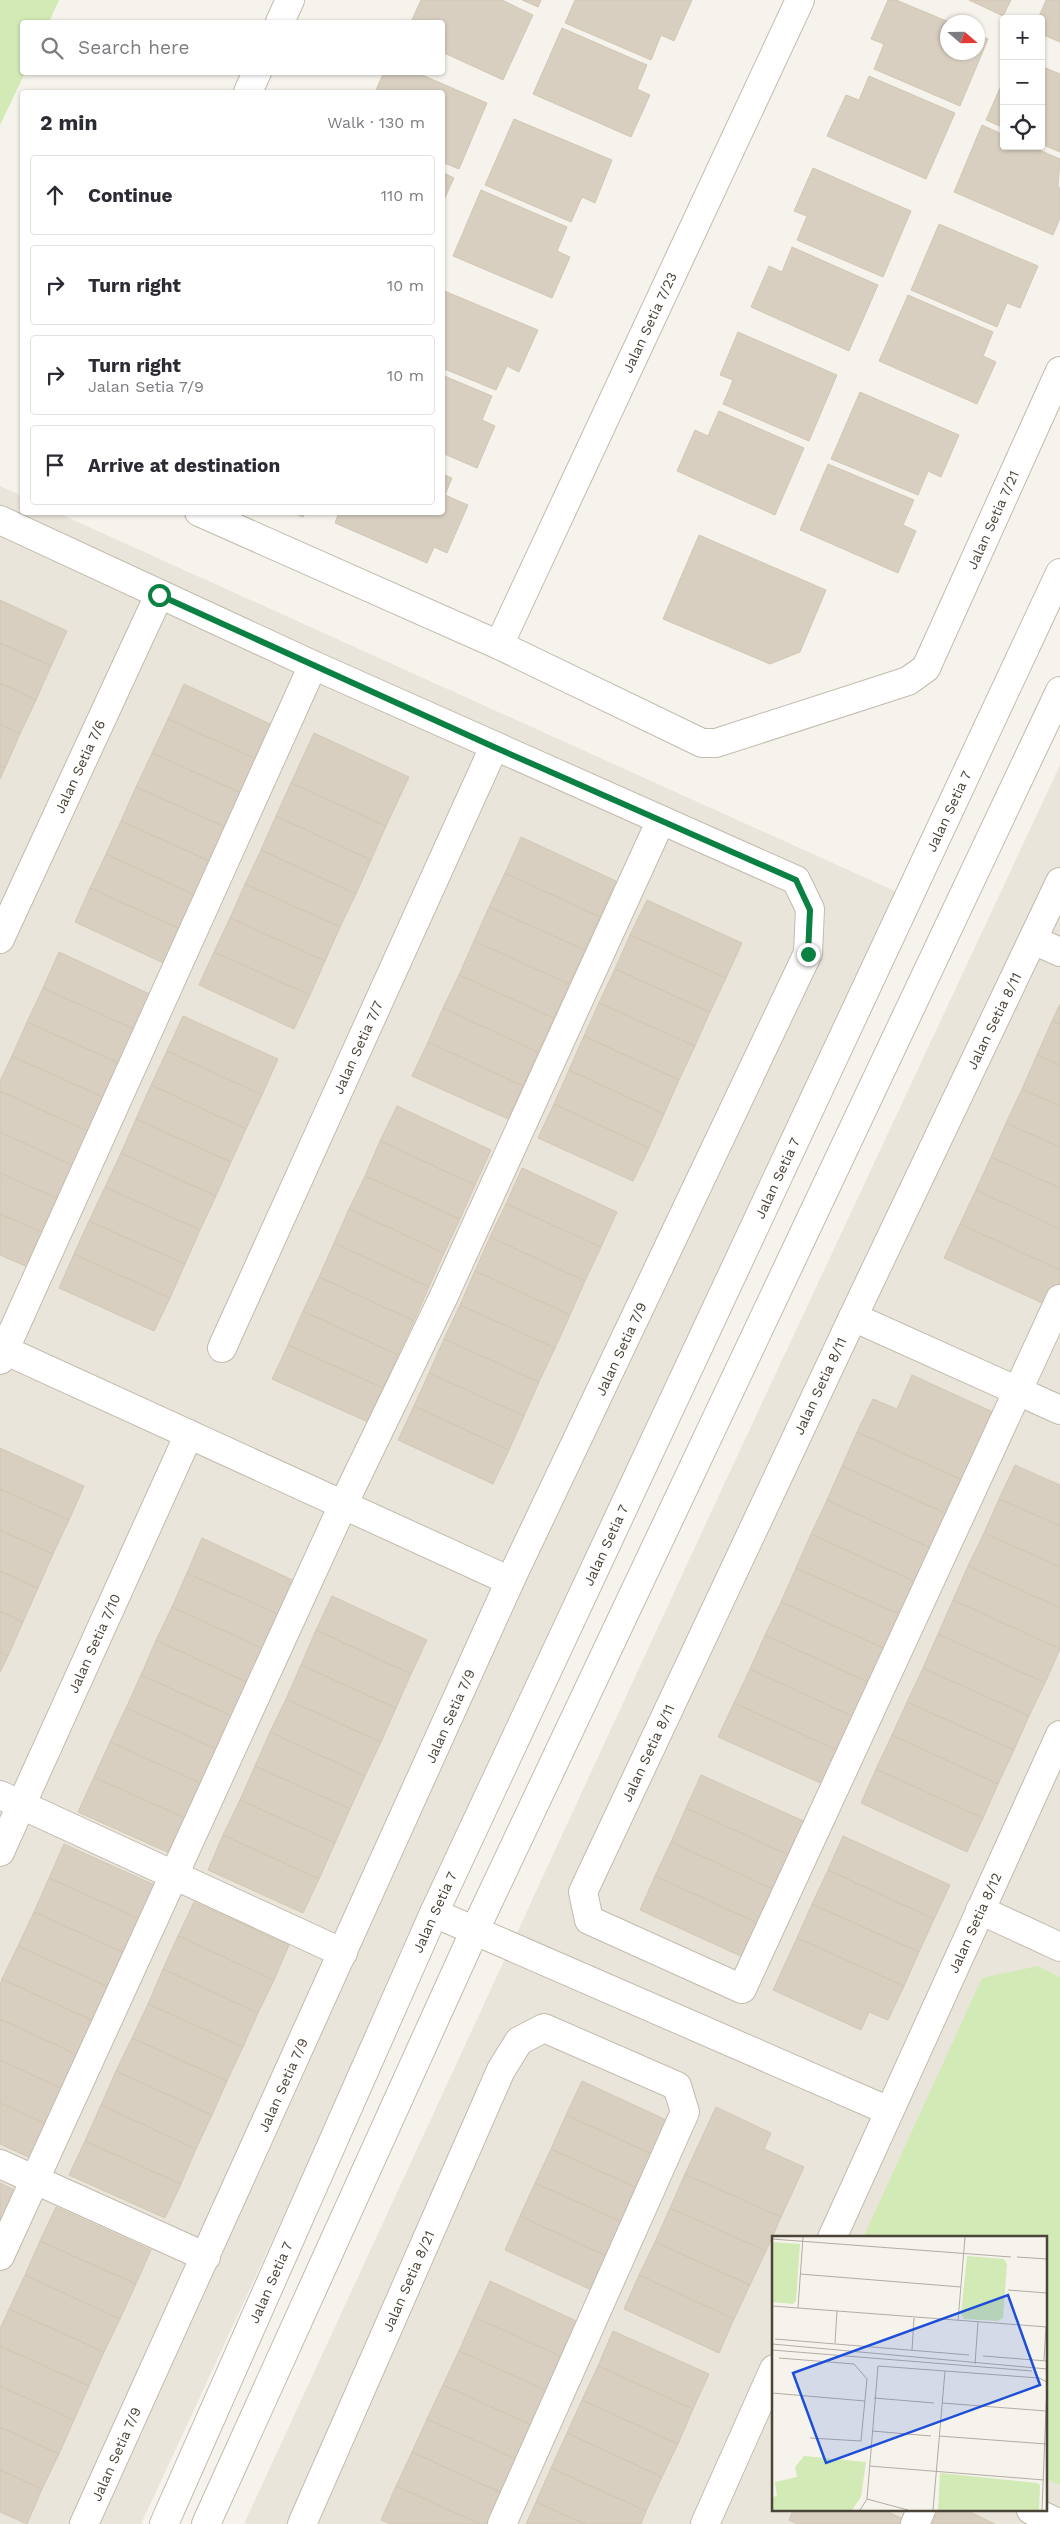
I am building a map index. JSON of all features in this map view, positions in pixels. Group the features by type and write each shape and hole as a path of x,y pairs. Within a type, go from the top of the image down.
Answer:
{"street":[{"path":"281,20 290,0"},
{"name":"Jalan Setia 7/23","path":"499,645 800,0"},
{"path":"249,90 256,75"},
{"name":"Jalan Setia 7/21","path":"499,645 702,743 716,743 908,681 926,668 1060,371"},
{"path":"206,515 499,645"},
{"path":"0,520 313,665 661,820 443,1298 343,1505 0,2256"},
{"name":"Jalan Setia 7","path":"164,2524 434,1912 1060,574"},
{"name":"Jalan Setia 7/6","path":"0,939 159,595"},
{"path":"313,665 2,1353 189,1434 510,1581"},
{"path":"206,2524 475,1930 1060,691"},
{"name":"Jalan Setia 7/7","path":"222,1348 494,747"},
{"name":"Jalan Setia 7/9","path":"84,2524 344,1953 510,1581 808,954 810,910 796,880 661,820"},
{"name":"Jalan Setia 8/11","path":"1018,1390 742,1989 589,1920 583,1892 1060,882"},
{"path":"1033,940 1060,952"},
{"path":"1018,1390 1060,1299"},
{"path":"853,1317 1060,1410"},
{"name":"Jalan Setia 7/10","path":"0,1852 11,1800 189,1434"},
{"name":"Jalan Setia 8/12","path":"833,2236 1060,1734"},
{"path":"11,1800 344,1953"},
{"path":"980,1910 1060,1947"},
{"path":"434,1912 889,2111"},
{"name":"Jalan Setia 8/21","path":"302,2524 501,2070 519,2041 544,2028 677,2086 685,2112 502,2524"},
{"path":"0,2164 206,2257"},
{"path":"705,2524 771,2384"},
{"path":"915,2524 920,2512"},
{"path":"1035,2512 1060,2524"}],"shaded area":[{"path":"0,486 20,495 20,515 62,515 897,892 141,2524 0,2524"},
{"path":"1060,765 1060,2524 244,2524 720,1493"}],"green space":[{"path":"0,0 59,0 50,20 20,20 20,75 24,75 0,125"},
{"path":"1038,1966 1060,1977 1060,2485 1048,2480 1048,2236 864,2236 982,1978"}],"building":[{"path":"421,0 502,0 533,15 503,80 445,53 445,20 412,20"},
{"path":"522,0 541,0 538,7"},
{"path":"575,0 692,0 674,41 661,35 651,60 565,23"},
{"path":"888,0 896,0 940,18 940,60 979,60 960,106 874,69 884,44 871,39"},
{"path":"969,0 1011,0 1004,15"},
{"path":"1046,0 1060,0 1060,42 1045,36 1045,15 1040,15"},
{"path":"562,28 647,65 637,89 650,95 631,137 533,94"},
{"path":"1045,68 1060,74 1060,152 1045,146"},
{"path":"383,75 422,75 487,103 459,169 445,163 445,90 376,90"},
{"path":"869,76 955,113 926,179 827,136 846,95 859,100"},
{"path":"1000,88 1000,126 986,120"},
{"path":"514,119 612,160 595,203 582,197 571,222 485,185"},
{"path":"982,125 1000,133 1000,150 1039,150 1060,159 1058,187 1060,188 1060,218 1053,235 954,192"},
{"path":"813,168 911,211 883,277 797,240 807,216 794,211"},
{"path":"445,174 454,178 445,198"},
{"path":"481,190 567,227 557,251 570,257 552,298 453,256"},
{"path":"939,224 1038,266 1020,308 1007,303 997,327 911,290"},
{"path":"792,247 878,285 849,351 751,307 769,266 782,272"},
{"path":"445,291 538,330 519,372 507,366 496,390 445,369"},
{"path":"908,295 993,332 983,356 996,362 977,404 879,361"},
{"path":"738,332 837,375 809,441 723,404 733,380 720,375"},
{"path":"445,376 492,396 482,420 495,426 477,468 445,454"},
{"path":"860,392 959,435 941,477 928,471 918,495 831,459"},
{"path":"719,411 804,448 775,515 677,471 695,430 708,436"},
{"path":"828,464 914,500 903,525 916,531 898,573 800,530"},
{"path":"445,475 452,478 445,495"},
{"path":"445,495 468,505 447,553 434,547 427,563 335,523 338,515 445,515"},
{"path":"699,535 826,590 800,652 770,664 663,619"},
{"path":"0,600 67,631 51,666 0,643"},
{"path":"0,643 51,666 36,700 0,683"},
{"path":"0,683 36,700 20,734 0,724"},
{"path":"184,684 279,728 263,762 168,719"},
{"path":"168,719 263,762 248,796 152,753"},
{"path":"0,724 20,734 5,768 0,765"},
{"path":"314,733 409,777 386,826 291,783"},
{"path":"152,753 248,796 232,830 136,787"},
{"path":"0,765 5,768 0,779"},
{"path":"291,783 386,826 371,860 276,816"},
{"path":"136,787 232,830 216,864 121,821"},
{"path":"276,816 371,860 356,894 261,850"},
{"path":"121,821 216,864 201,898 106,854"},
{"path":"521,837 616,881 600,917 505,873"},
{"path":"261,850 356,894 340,927 245,884"},
{"path":"106,854 201,898 185,931 90,888"},
{"path":"505,873 600,917 585,950 489,907"},
{"path":"245,884 340,927 325,961 230,918"},
{"path":"90,888 185,931 170,966 75,922"},
{"path":"647,900 742,943 726,978 630,935"},
{"path":"489,907 585,950 569,984 474,941"},
{"path":"230,918 325,961 310,995 214,952"},
{"path":"630,935 726,978 710,1012 615,969"},
{"path":"474,941 569,984 554,1018 459,975"},
{"path":"59,952 154,996 138,1031 43,988"},
{"path":"214,952 310,995 294,1029 199,985"},
{"path":"615,969 710,1012 695,1046 599,1003"},
{"path":"459,975 554,1018 538,1052 443,1008"},
{"path":"43,988 138,1031 123,1065 27,1022"},
{"path":"599,1003 695,1046 679,1080 584,1036"},
{"path":"1060,1004 1060,1024 1052,1021"},
{"path":"443,1008 538,1052 523,1086 428,1042"},
{"path":"183,1016 278,1059 262,1095 167,1051"},
{"path":"1052,1021 1060,1024 1060,1065 1037,1055"},
{"path":"27,1022 123,1065 107,1099 12,1056"},
{"path":"584,1036 679,1080 664,1114 569,1070"},
{"path":"428,1042 523,1086 508,1119 412,1076"},
{"path":"167,1051 262,1095 246,1129 151,1085"},
{"path":"1037,1055 1060,1065 1060,1106 1022,1089"},
{"path":"12,1056 107,1099 92,1133 0,1091 0,1081"},
{"path":"569,1070 664,1114 649,1148 554,1104"},
{"path":"151,1085 246,1129 231,1162 136,1119"},
{"path":"1022,1089 1060,1106 1060,1147 1006,1123"},
{"path":"0,1091 92,1133 76,1167 0,1132"},
{"path":"554,1104 649,1148 633,1181 538,1138"},
{"path":"397,1106 491,1150 475,1185 380,1141"},
{"path":"136,1119 231,1162 216,1196 121,1153"},
{"path":"1006,1123 1060,1147 1060,1188 991,1157"},
{"path":"0,1132 76,1167 61,1200 0,1173"},
{"path":"380,1141 475,1185 460,1219 365,1176"},
{"path":"121,1153 216,1196 200,1230 105,1187"},
{"path":"991,1157 1060,1188 1060,1229 976,1190"},
{"path":"522,1168 617,1212 601,1247 506,1204"},
{"path":"0,1173 61,1200 46,1234 0,1214"},
{"path":"365,1176 460,1219 444,1253 349,1209"},
{"path":"105,1187 200,1230 185,1264 89,1221"},
{"path":"976,1190 1060,1229 1060,1270 960,1224"},
{"path":"506,1204 601,1247 585,1281 490,1237"},
{"path":"349,1209 444,1253 429,1287 334,1243"},
{"path":"0,1214 46,1234 30,1268 0,1255"},
{"path":"89,1221 185,1264 170,1298 74,1254"},
{"path":"960,1224 1060,1270 1060,1287 1051,1307 944,1258"},
{"path":"490,1237 585,1281 570,1315 475,1271"},
{"path":"334,1243 429,1287 414,1321 319,1277"},
{"path":"74,1254 170,1298 154,1331 59,1288"},
{"path":"475,1271 570,1315 555,1348 460,1305"},
{"path":"319,1277 414,1321 398,1355 303,1311"},
{"path":"460,1305 555,1348 539,1382 444,1339"},
{"path":"303,1311 398,1355 383,1388 288,1345"},
{"path":"444,1339 539,1382 524,1416 429,1373"},
{"path":"288,1345 383,1388 368,1422 272,1379"},
{"path":"429,1373 524,1416 509,1450 414,1406"},
{"path":"912,1375 995,1413 964,1481 857,1432 873,1399 897,1409"},
{"path":"414,1406 509,1450 493,1484 398,1440"},
{"path":"857,1432 964,1481 949,1515 842,1466"},
{"path":"0,1448 84,1486 69,1520 0,1489"},
{"path":"1015,1465 1060,1485 1060,1526 999,1499"},
{"path":"842,1466 949,1515 933,1549 827,1500"},
{"path":"0,1489 69,1520 53,1554 0,1530"},
{"path":"999,1499 1060,1526 1060,1567 984,1533"},
{"path":"827,1500 933,1549 918,1583 811,1534"},
{"path":"0,1530 53,1554 38,1588 0,1571"},
{"path":"984,1533 1060,1567 1060,1608 968,1566"},
{"path":"811,1534 918,1583 903,1616 796,1568"},
{"path":"202,1538 297,1582 282,1616 187,1573"},
{"path":"968,1566 1060,1608 1060,1649 953,1600"},
{"path":"796,1568 903,1616 888,1650 781,1602"},
{"path":"0,1571 38,1588 23,1622 0,1611"},
{"path":"187,1573 282,1616 266,1650 172,1607"},
{"path":"332,1596 427,1640 411,1674 316,1630"},
{"path":"953,1600 1060,1649 1045,1683 938,1634"},
{"path":"781,1602 888,1650 872,1684 765,1635"},
{"path":"172,1607 266,1650 251,1684 156,1640"},
{"path":"0,1611 23,1622 8,1656 0,1652"},
{"path":"316,1630 411,1674 396,1708 301,1665"},
{"path":"938,1634 1045,1683 1029,1716 923,1668"},
{"path":"765,1635 872,1684 856,1718 750,1669"},
{"path":"156,1640 251,1684 236,1718 141,1675"},
{"path":"0,1652 8,1656 0,1672"},
{"path":"301,1665 396,1708 381,1742 286,1699"},
{"path":"923,1668 1029,1716 1014,1750 907,1702"},
{"path":"750,1669 856,1718 841,1752 734,1703"},
{"path":"141,1675 236,1718 221,1751 126,1708"},
{"path":"286,1699 381,1742 365,1776 270,1732"},
{"path":"907,1702 1014,1750 998,1784 892,1735"},
{"path":"734,1703 841,1752 825,1785 718,1737"},
{"path":"126,1708 221,1751 205,1785 110,1742"},
{"path":"270,1732 365,1776 350,1809 255,1766"},
{"path":"892,1735 998,1784 983,1818 876,1769"},
{"path":"110,1742 205,1785 189,1820 94,1777"},
{"path":"255,1766 350,1809 335,1843 240,1800"},
{"path":"876,1769 983,1818 967,1852 861,1803"},
{"path":"701,1775 808,1823 793,1857 686,1808"},
{"path":"94,1777 189,1820 174,1855 78,1812"},
{"path":"240,1800 335,1843 319,1879 223,1835"},
{"path":"686,1808 793,1857 777,1891 671,1842"},
{"path":"223,1835 319,1879 303,1913 208,1870"},
{"path":"843,1836 950,1885 934,1919 828,1870"},
{"path":"671,1842 777,1891 762,1925 655,1876"},
{"path":"64,1844 159,1887 144,1921 49,1878"},
{"path":"828,1870 934,1919 919,1952 812,1904"},
{"path":"655,1876 762,1925 747,1959 640,1910"},
{"path":"49,1878 144,1921 129,1955 34,1912"},
{"path":"194,1902 289,1945 274,1980 178,1936"},
{"path":"812,1904 919,1952 904,1986 797,1938"},
{"path":"34,1912 129,1955 113,1989 18,1946"},
{"path":"178,1936 274,1980 258,2013 163,1969"},
{"path":"797,1938 904,1986 888,2020 869,2012 861,2030 773,1990"},
{"path":"18,1946 113,1989 98,2023 2,1979"},
{"path":"163,1969 258,2013 243,2047 148,2004"},
{"path":"2,1979 98,2023 82,2057 0,2019 0,1985"},
{"path":"148,2004 243,2047 227,2081 132,2038"},
{"path":"0,2019 82,2057 67,2091 0,2060"},
{"path":"132,2038 227,2081 212,2115 116,2071"},
{"path":"0,2060 67,2091 51,2126 0,2103"},
{"path":"116,2071 212,2115 196,2149 101,2105"},
{"path":"582,2081 677,2125 661,2158 566,2115"},
{"path":"0,2103 51,2126 35,2160 0,2144"},
{"path":"101,2105 196,2149 181,2184 85,2141"},
{"path":"716,2107 771,2133 764,2149 804,2167 781,2217 685,2174"},
{"path":"566,2115 661,2158 646,2192 551,2149"},
{"path":"85,2141 181,2184 165,2218 69,2175"},
{"path":"551,2149 646,2192 631,2226 535,2183"},
{"path":"685,2174 781,2217 766,2251 670,2208"},
{"path":"0,2183 21,2193 0,2224"},
{"path":"535,2183 631,2226 615,2260 520,2216"},
{"path":"56,2207 151,2250 136,2284 40,2241"},
{"path":"670,2208 766,2251 750,2285 655,2242"},
{"path":"520,2216 615,2260 600,2294 505,2250"},
{"path":"40,2241 136,2284 120,2319 25,2275"},
{"path":"655,2242 750,2285 734,2319 639,2275"},
{"path":"25,2275 120,2319 104,2352 9,2309"},
{"path":"639,2275 734,2319 719,2353 624,2309"},
{"path":"490,2281 585,2325 569,2360 474,2317"},
{"path":"9,2309 104,2352 89,2386 0,2346 0,2329"},
{"path":"474,2317 569,2360 554,2394 459,2351"},
{"path":"613,2331 709,2374 693,2409 598,2366"},
{"path":"0,2346 89,2386 74,2420 0,2386"},
{"path":"459,2351 554,2394 538,2428 443,2385"},
{"path":"598,2366 693,2409 678,2444 582,2400"},
{"path":"443,2385 538,2428 523,2462 427,2419"},
{"path":"0,2386 74,2420 59,2454 0,2427"},
{"path":"582,2400 678,2444 662,2477 567,2433"},
{"path":"427,2419 523,2462 508,2496 412,2452"},
{"path":"0,2427 59,2454 42,2489 0,2470"},
{"path":"567,2433 662,2477 646,2511 551,2468"},
{"path":"412,2452 508,2496 494,2524 480,2524 396,2486"},
{"path":"551,2468 646,2511 641,2524 585,2524 536,2502"},
{"path":"0,2470 42,2489 27,2524 0,2512"},
{"path":"396,2486 480,2524 390,2524 381,2520"},
{"path":"536,2502 585,2524 526,2524"},
{"path":"792,2512 888,2512 905,2520 903,2524 797,2524 789,2520"},
{"path":"937,2512 970,2512 995,2524 932,2524"}],"route":[{"path":"159,595 494,747 796,880 810,910 808,954"}]}
